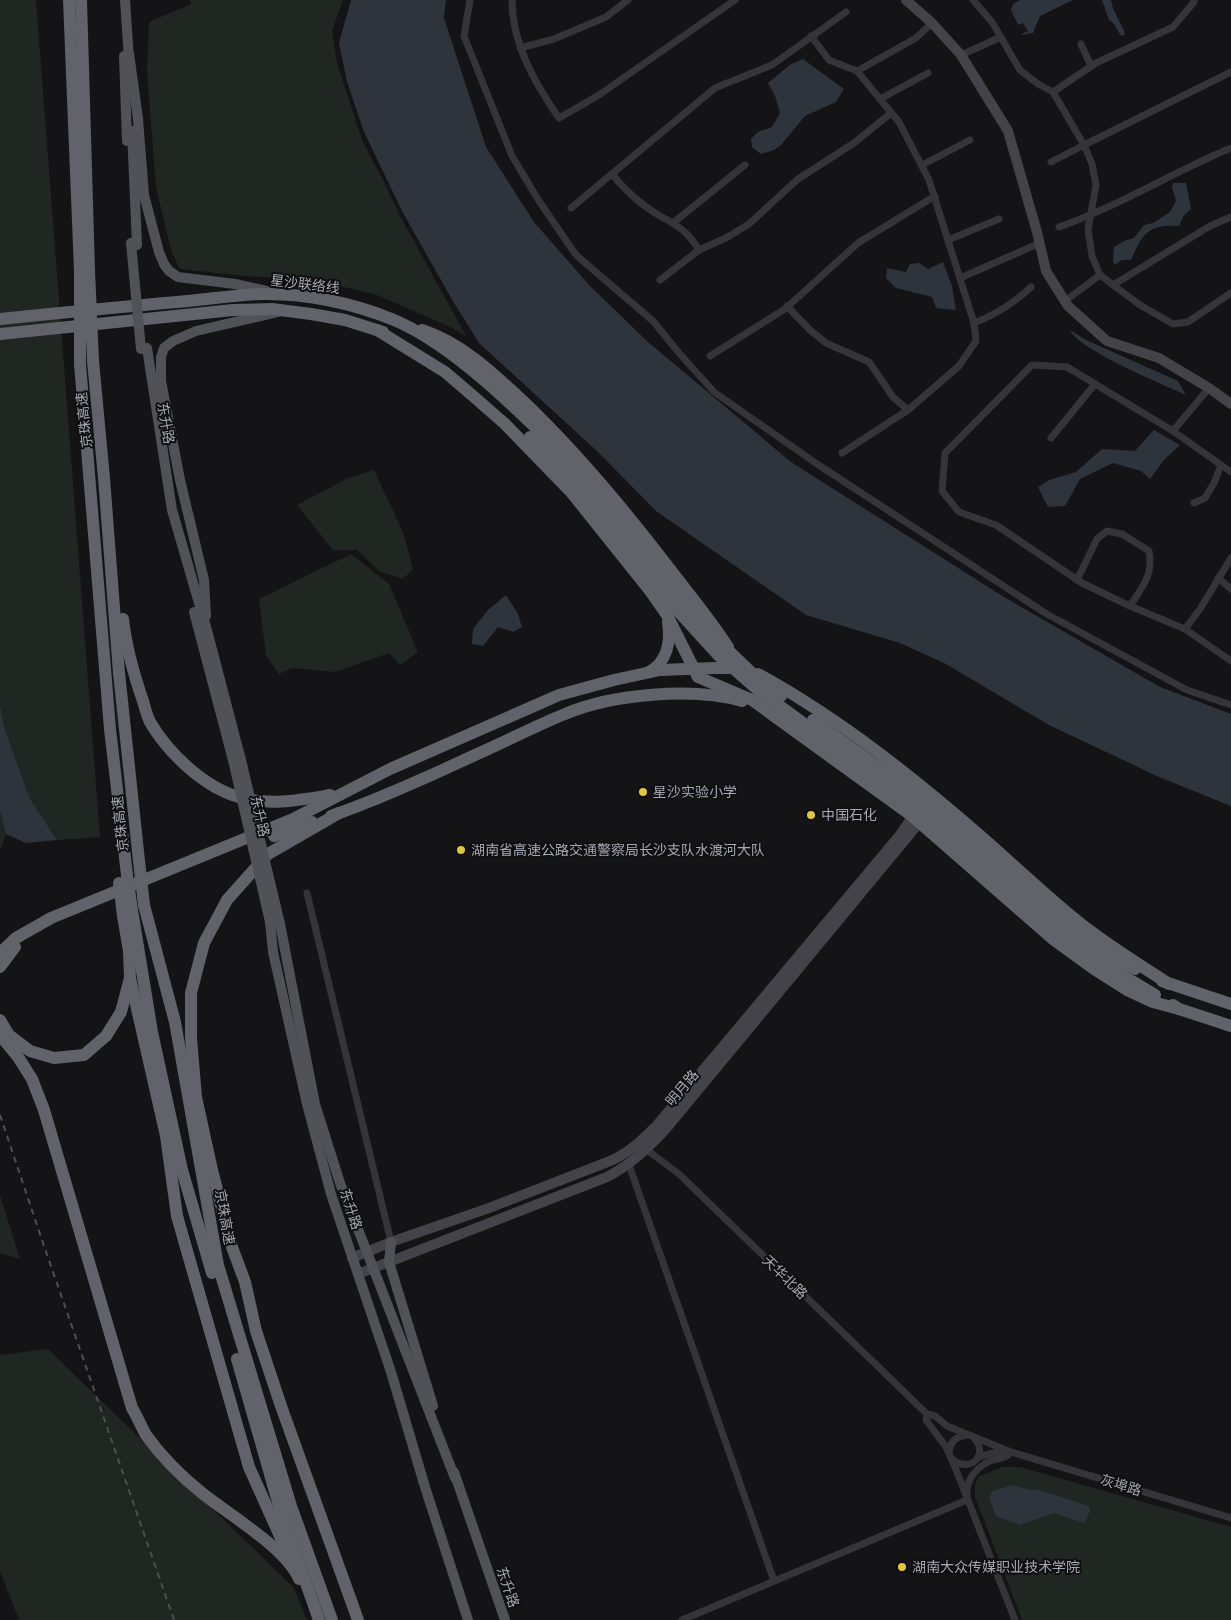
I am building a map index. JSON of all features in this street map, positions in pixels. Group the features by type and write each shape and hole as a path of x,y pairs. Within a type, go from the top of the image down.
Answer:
{"highway":[{"name":"京珠高速","path":"69,0 84,271"},
{"name":"京珠高速","path":"81,0 87,362 110,730 123,879 175,1022 218,1265 291,1506 332,1620"},
{"name":"星沙联络线","path":"0,319 261,294 290,295 338,302 394,320 420,334 464,365 514,407 534,433"},
{"path":"0,334 233,310 272,309 345,320 405,341 458,372 534,433 678,611 719,656 758,690 893,788 1011,883 1112,958 1169,984 1231,1004"},
{"path":"394,320 439,336 472,357 507,386 561,439 639,528 716,629 741,668"},
{"path":"377,330 445,372 506,424 571,492 651,592 667,615 698,677 752,700 773,715 916,820 1054,940 1127,990 1152,1002 1231,1026"},
{"name":"京珠高速","path":"87,362 104,478 119,672 140,870 133,910 152,1032 182,1170 280,1509 319,1620"},
{"path":"104,478 124,633 135,680 150,722 178,759 215,786 239,797 263,802 293,802 345,793"},
{"path":"649,673 656,668 666,653 669,630 667,615"},
{"path":"0,953 16,938 51,918 293,818 345,793 390,768 560,695 649,673 693,668 741,668 757,673 784,688 837,723 934,797 1082,925 1169,984"},
{"path":"0,967 16,946 40,930 288,830 339,813 440,772 567,713 610,701 650,695 691,694 740,700 773,715"},
{"path":"256,1331 245,1282 224,1218 196,1097 191,1038 191,993 204,943 227,900 268,854 339,813"},
{"path":"1011,883 1074,943 1120,974 1179,1009"},
{"path":"133,910 129,951 130,978 166,1136 177,1216 249,1467 296,1572 315,1620"},
{"path":"0,1020 9,1035 30,1051 54,1058 84,1055 106,1036 121,1012 130,978"},
{"path":"0,1035 18,1057 32,1079 44,1110 132,1408 146,1434 162,1455 200,1491 268,1543 296,1572"},
{"path":"173,1126 201,1298 246,1423 280,1509"},
{"path":"196,1142 206,1167 226,1242 284,1416 358,1620"}],"main road":[{"name":"东升路","path":"118,0 124,55 134,244 151,425 168,511 237,760"},
{"name":"东升路","path":"124,0 129,53 134,244"},
{"path":"129,53 138,119 144,195 159,252 169,271 178,277 235,284 290,295"},
{"path":"208,634 204,580 180,480 162,390 161,357 164,348 173,341 196,331 284,310"},
{"name":"东升路","path":"144,349 172,510 208,634 315,1104 340,1183 372,1268 456,1478"},
{"name":"东升路","path":"275,923 273,952 307,1104 331,1194 391,1372 425,1488 468,1620"},
{"name":"东升路","path":"391,1242 389,1262 456,1478 505,1620"}],"street":[{"path":"470,0 464,36 512,156 539,201 576,255 653,322 714,392 817,464 1045,613 1186,690 1231,706"},
{"path":"512,0 512,15 520,48 539,89 559,118 599,96 735,0"},
{"path":"520,48 554,40 606,16 628,0"},
{"path":"906,0 932,23 962,55 1008,132 1046,270 1068,306 1107,340 1159,358 1231,404"},
{"path":"973,0 992,22 1020,70 1038,84 1053,92 1084,145 1092,164 1096,185 1088,229 1092,256 1100,275 1140,305 1173,324 1188,322 1231,293"},
{"path":"1053,92 1091,66 1173,27 1194,0"},
{"path":"571,208 715,88 772,65 846,12"},
{"path":"857,71 916,38 932,23"},
{"path":"810,36 829,60 857,71 899,122 935,196 974,323 976,341 959,366 908,410 842,453"},
{"path":"962,55 1001,37"},
{"path":"1081,44 1091,66"},
{"path":"1051,162 1231,72"},
{"path":"880,99 928,74"},
{"path":"660,280 699,250 726,238 749,224 798,179 854,143 892,113"},
{"path":"922,166 970,140"},
{"path":"1059,227 1092,215 1198,161 1231,148"},
{"path":"673,222 745,165"},
{"path":"612,174 620,185 651,210 673,222 690,236 699,250"},
{"path":"710,356 788,306 858,243 935,196"},
{"path":"1114,285 1210,226 1231,218"},
{"path":"948,240 999,219"},
{"path":"960,278 1040,243"},
{"path":"1065,302 1100,275"},
{"path":"974,323 993,316 1031,287"},
{"path":"788,306 810,330 826,343 869,362 894,396 908,410"},
{"path":"1231,472 1173,432 1067,366 1032,365 945,453 942,491 959,512 996,525 1077,580 1130,606 1185,629 1231,661"},
{"path":"1051,438 1095,384"},
{"path":"1173,432 1208,388"},
{"path":"1194,503 1205,498 1221,466"},
{"path":"1077,580 1097,539 1107,531 1122,534 1149,551 1151,562 1148,576 1130,606"},
{"path":"1185,629 1200,609 1231,558"},
{"path":"1218,578 1231,590"},
{"name":"明月路","path":"358,1274 607,1177 628,1164 643,1147 658,1125 898,836 916,820 934,797"},
{"path":"307,893 391,1242"},
{"name":"明月路","path":"352,1258 622,1157 629,1151 643,1147"},
{"name":"天华北路","path":"643,1147 679,1174 926,1414"},
{"path":"629,1151 628,1164 774,1581"},
{"path":"926,1414 926,1420 938,1434 950,1456 1015,1620"},
{"name":"灰埠路","path":"926,1414 935,1416 947,1426 1011,1452 1231,1518"},
{"path":"950,1456 951,1443 954,1439 970,1435 980,1448 978,1457"},
{"path":"950,1456 960,1465 969,1464 978,1457 993,1453 1011,1452"},
{"path":"970,1479 985,1463 1006,1458 1011,1452"},
{"path":"967,1500 967,1488 970,1479 969,1464"},
{"path":"682,1620 967,1500"}],"shaded area":[{"path":"0,0 36,0 100,837 57,840 29,797 4,726 0,705"},
{"path":"190,0 343,0 332,31 337,63 362,140 399,214 466,336 377,295 315,280 245,276 180,269 172,253 156,188 147,72 149,22 191,4"},
{"path":"351,0 446,0 444,18 486,147 534,222 589,285 648,342 791,462 1004,597 1160,687 1231,714 1231,806 1159,777 1049,725 946,664 900,643 806,615 656,511 599,453 479,343 454,303 403,213 364,132 347,82 339,43"},
{"path":"1020,0 1073,0 1040,16 1033,33 1023,35 1021,34 1028,31 1023,23 1018,25 1011,10 1013,4"},
{"path":"1102,0 1111,0 1125,33 1124,35 1121,36 1114,24 1109,20"},
{"path":"803,59 844,89 836,102 805,116 780,146 761,154 752,147 751,139 758,132 772,127 780,113 775,96 768,83 791,64"},
{"path":"1173,183 1186,183 1191,209 1184,215 1179,226 1160,227 1148,232 1139,243 1131,260 1122,260 1115,265 1113,261 1114,247 1134,238 1144,225 1153,223 1170,212 1176,201 1172,187"},
{"path":"943,262 952,286 956,310 936,308 932,297 896,288 886,278 887,268 906,272 910,264 919,263 928,269"},
{"path":"1070,330 1086,340 1178,381 1186,395 1104,356 1076,338"},
{"path":"1154,430 1180,445 1164,460 1150,479 1141,471 1113,463 1080,479 1065,506 1048,507 1038,487 1049,480 1076,472 1102,449 1135,451"},
{"path":"374,470 403,532 413,569 403,579 379,571 357,550 333,550 297,505 348,478"},
{"path":"351,554 389,584 418,652 400,665 389,653 335,672 292,668 279,674 266,655 259,599"},
{"path":"506,595 518,614 522,627 513,632 498,627 483,646 472,644 473,629 488,610"},
{"path":"0,705 4,726 29,797 57,840 26,843 6,834 0,811"},
{"path":"0,811 6,834 0,850"},
{"path":"0,1195 20,1259 0,1253"},
{"path":"48,1349 294,1588 307,1620 19,1620 0,1571 0,1355"},
{"path":"1002,1467 1020,1467 1231,1527 1231,1620 1022,1620 975,1497 975,1485 978,1477"},
{"path":"1013,1485 1030,1490 1039,1490 1089,1506 1090,1511 1084,1523 1054,1513 1020,1525 996,1516 989,1497 993,1491"}],"railway":[{"path":"0,1115 174,1620"}],"place":[{"name":"星沙实验小学","path":"643,792"},
{"name":"中国石化","path":"811,815"},
{"name":"湖南省高速公路交通警察局长沙支队水渡河大队","path":"461,850"},
{"name":"湖南大众传媒职业技术学院","path":"902,1567"}]}
